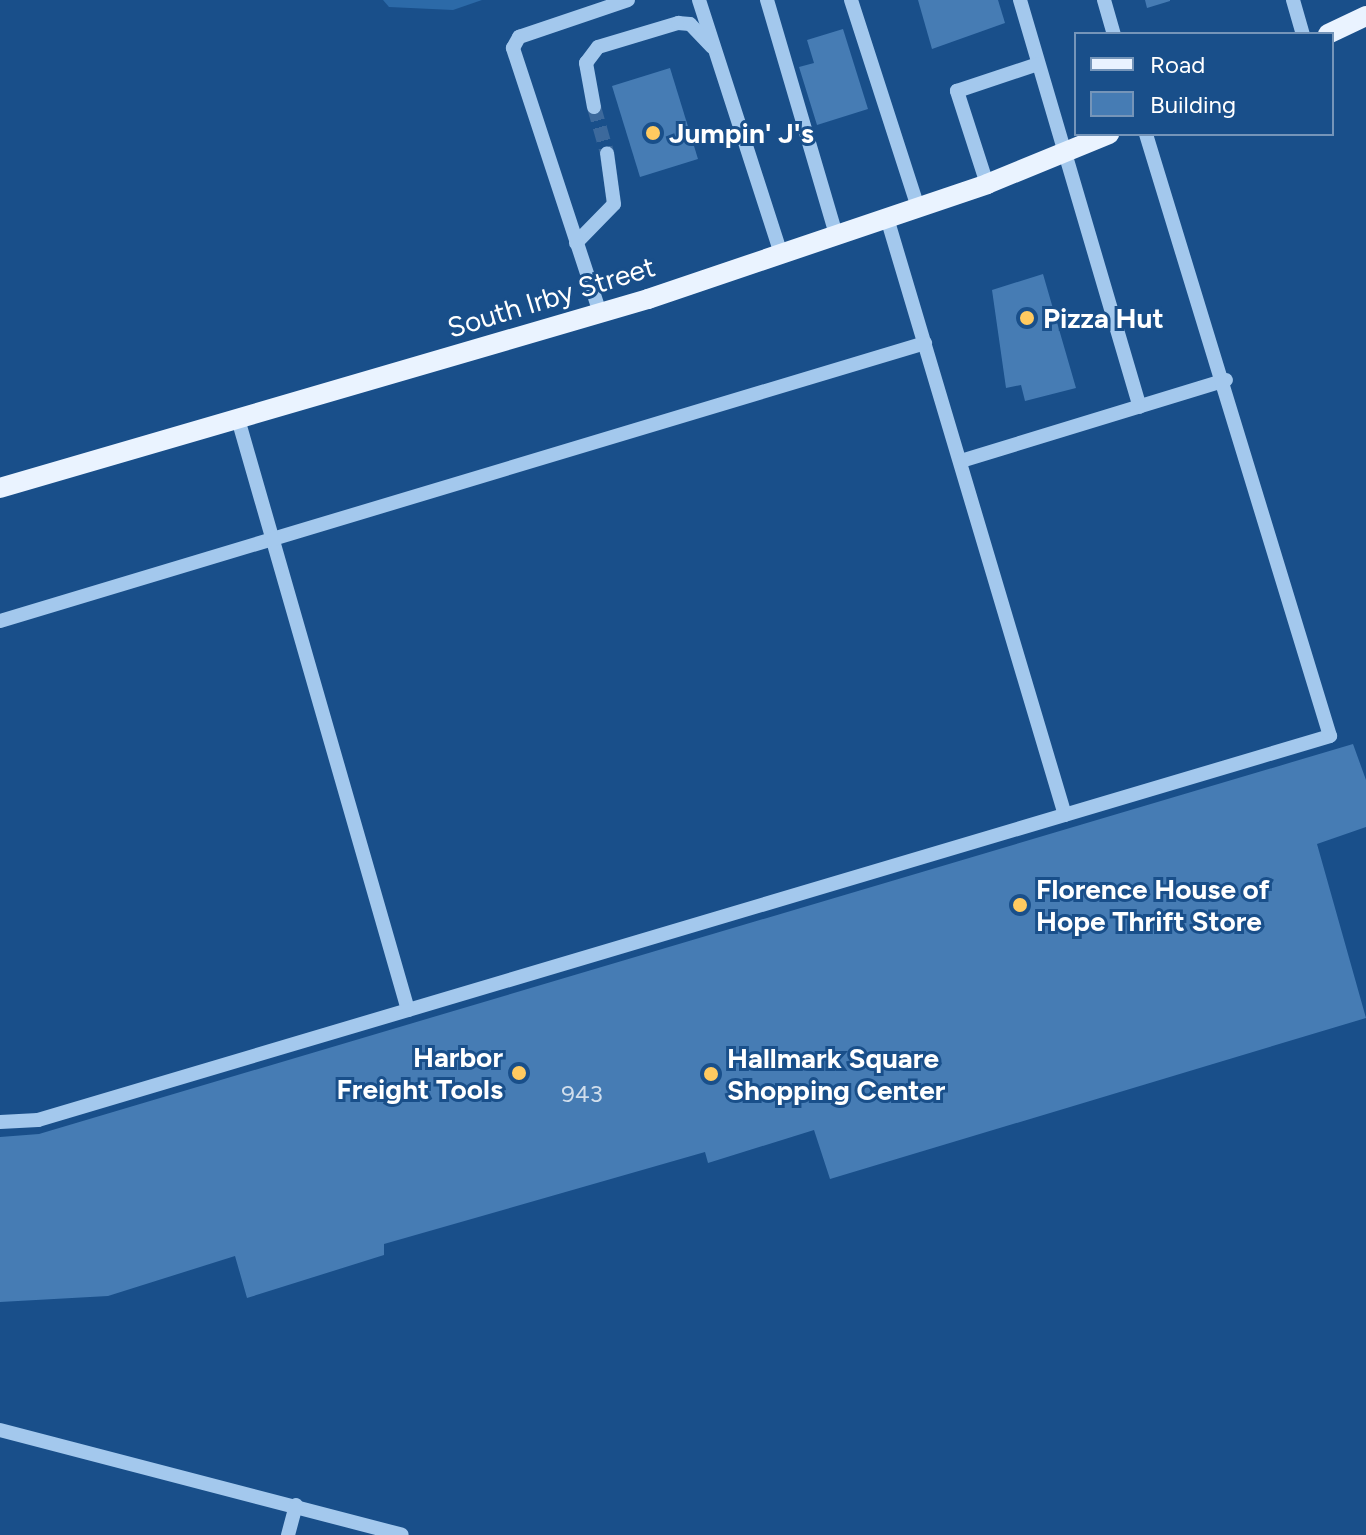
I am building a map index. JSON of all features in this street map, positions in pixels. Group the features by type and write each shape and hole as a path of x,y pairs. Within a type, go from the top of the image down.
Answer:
{"main road":[{"path":"1332,32 1366,16"},
{"name":"South Irby Street","path":"0,488 600,313 987,184 1104,136"}],"lane":[{"path":"600,313 513,48 519,37 628,0"},
{"path":"699,0 720,57 781,254"},
{"path":"767,0 836,235"},
{"path":"851,0 918,208"},
{"path":"1020,0 1140,407"},
{"path":"1104,0 1113,32"},
{"path":"1293,0 1302,32"},
{"path":"594,107 586,63 598,47 678,23 690,24 720,57"},
{"path":"987,184 957,91 1038,64"},
{"path":"0,1122 38,1120 1330,736 1226,380 1147,136"},
{"path":"576,243 614,204 607,153"},
{"path":"887,218 1065,815"},
{"path":"0,621 925,343"},
{"path":"961,461 1226,380"},
{"path":"238,419 408,1010"},
{"path":"0,1430 402,1535"},
{"path":"288,1535 296,1505"}],"shaded area":[{"path":"383,0 482,0 453,10 389,7"}],"building":[{"path":"918,0 998,0 1005,23 932,49"},
{"path":"1145,0 1170,0 1170,1 1147,8"},
{"path":"843,29 868,109 817,125 799,67 814,63 807,40"},
{"path":"670,68 698,159 640,177 612,86"},
{"name":"Pizza Hut","path":"1043,274 1076,388 1025,401 1021,385 1006,388 992,290"},
{"name":"Hallmark Square Shopping Center","path":"1353,744 1366,780 1366,827 1317,844 1366,1018 830,1179 814,1130 708,1163 705,1152 384,1244 384,1255 247,1298 235,1256 108,1296 0,1302 0,1137 39,1134"}],"tunnel":[{"path":"594,107 607,153"}],"place":[{"name":"Jumpin' J's","path":"653,133"},
{"name":"Pizza Hut","path":"1027,318"},
{"name":"Florence House of Hope Thrift Store","path":"1020,905"},
{"name":"Harbor Freight Tools","path":"519,1073"},
{"name":"Hallmark Square Shopping Center","path":"711,1074"}]}
